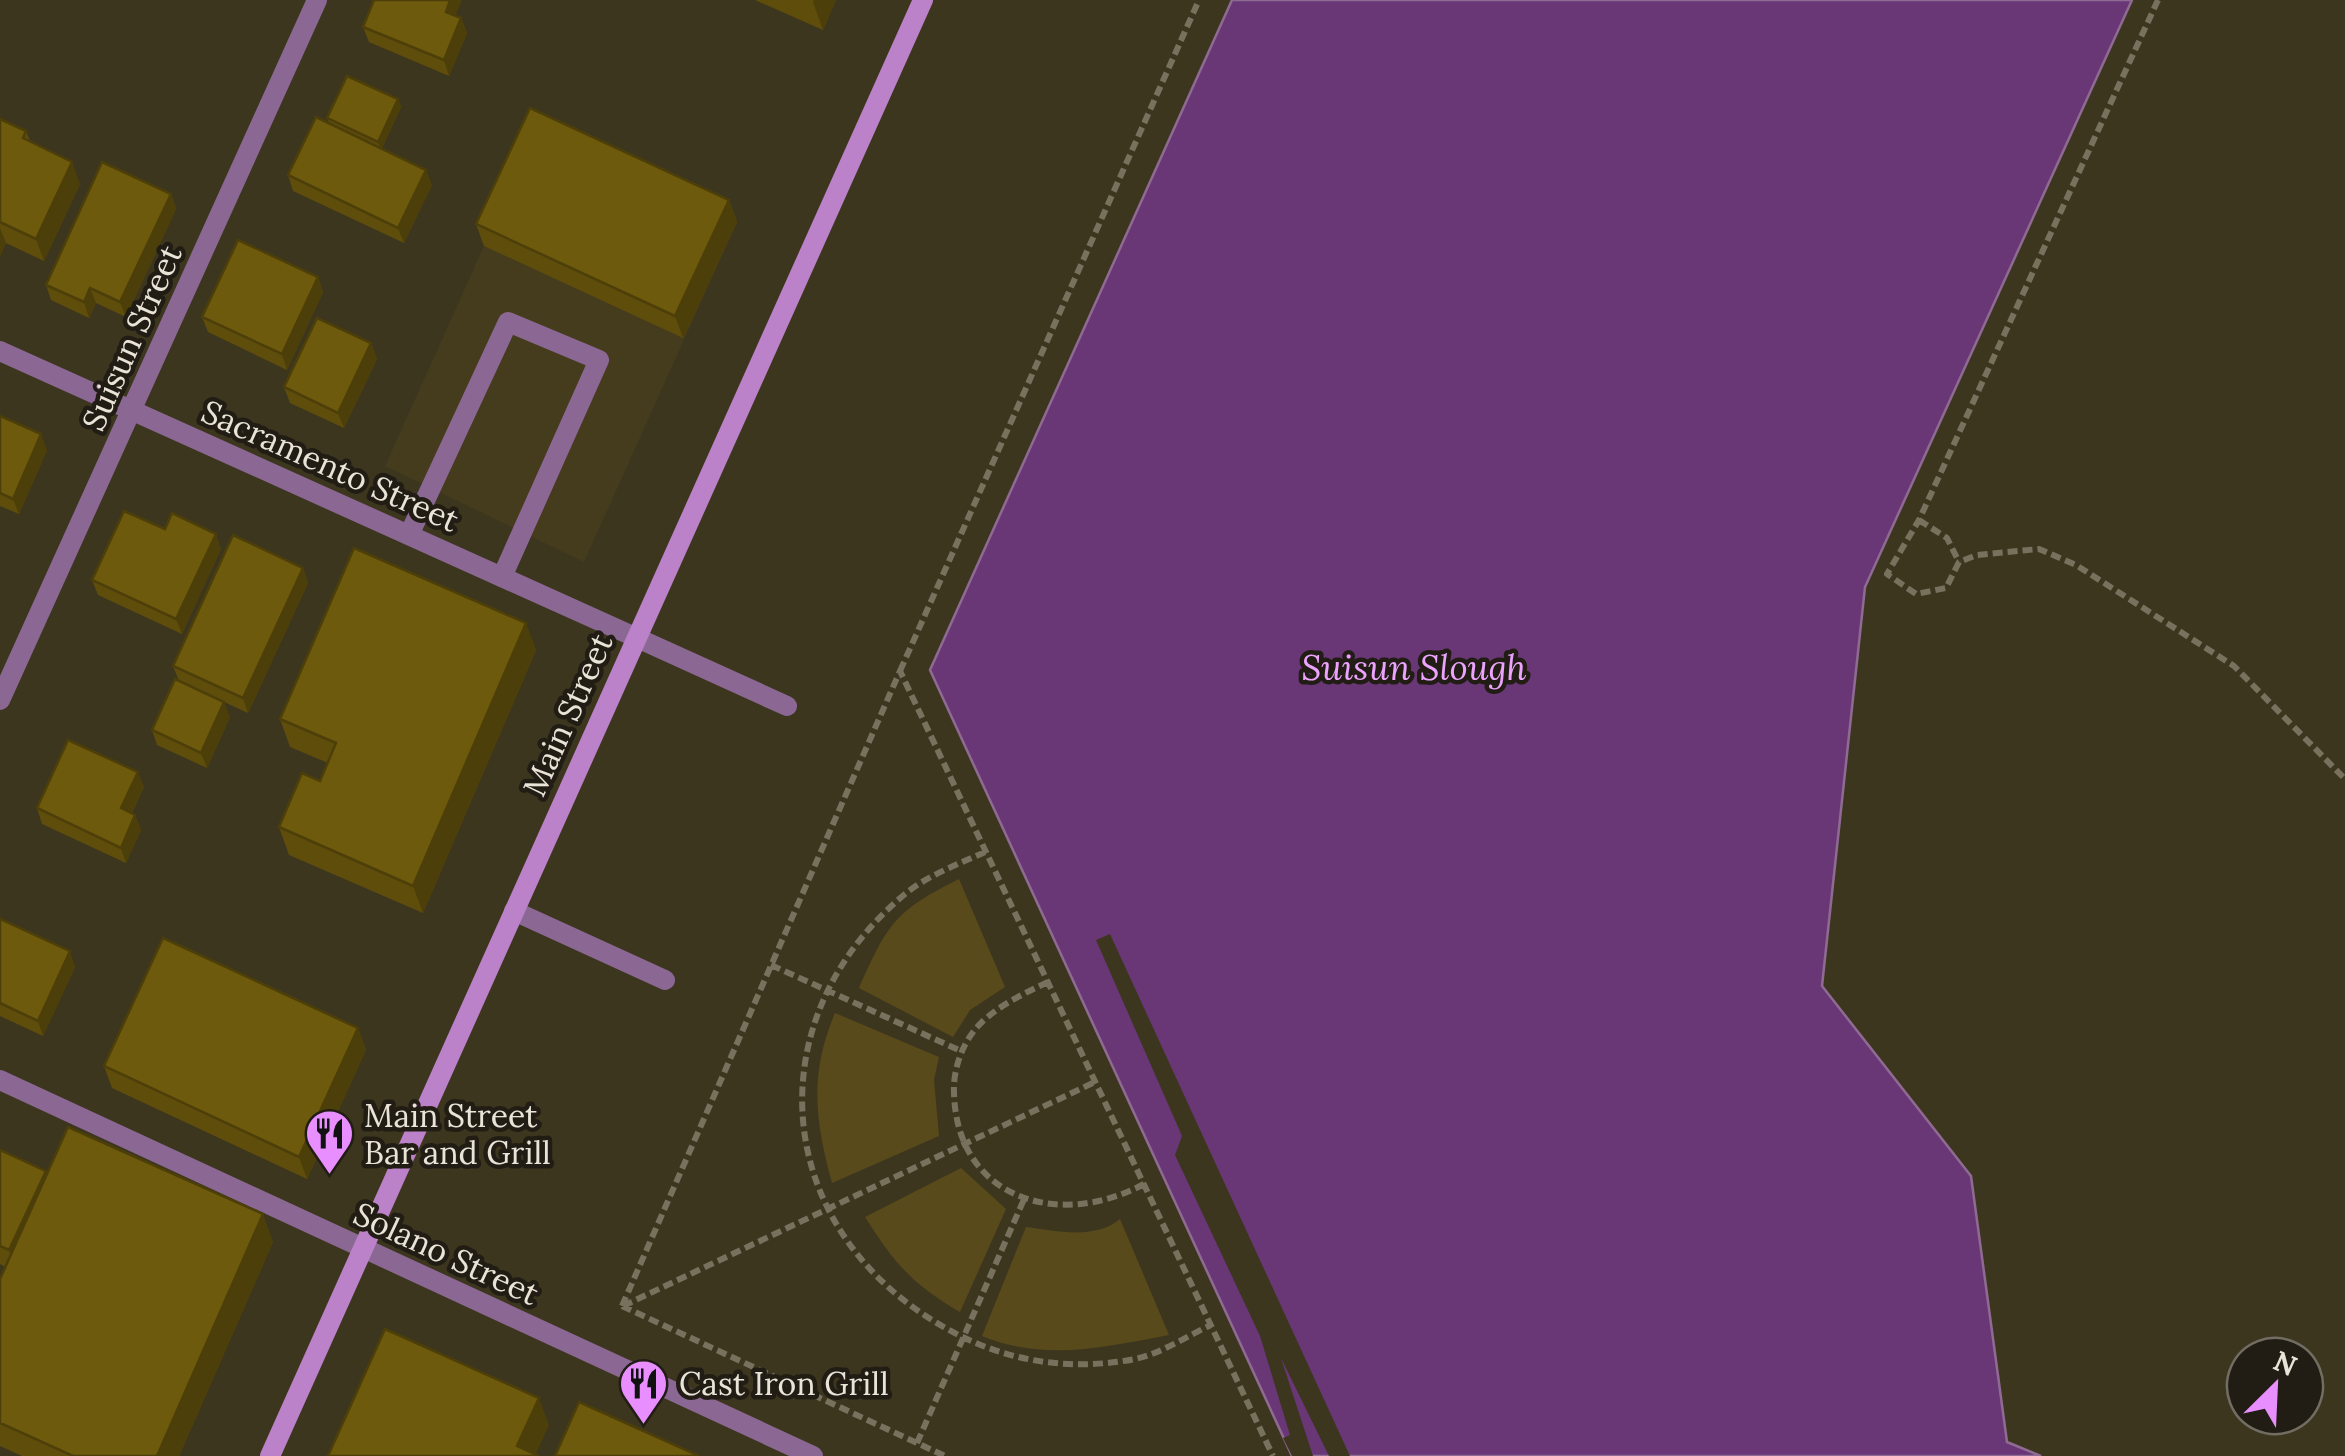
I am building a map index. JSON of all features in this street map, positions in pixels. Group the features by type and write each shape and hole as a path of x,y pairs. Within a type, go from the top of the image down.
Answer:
{"main road":[{"name":"Main Street","path":"270,1456 924,0"}],"street":[{"name":"Suisun Street","path":"0,700 317,0"},
{"path":"410,535 508,322 599,360 502,577"},
{"name":"Sacramento Street","path":"0,351 787,706"},
{"path":"514,911 665,980"},
{"name":"Solano Street","path":"0,1080 812,1456"}],"path":[{"path":"622,1306 1199,0"},
{"path":"2158,0 1919,520 1887,574 1916,594 1946,588 1958,562 1978,555 2039,549 2076,565 2234,666 2345,779"},
{"path":"1919,520 1947,538 1958,562"},
{"path":"900,671 1273,1456"},
{"path":"986,851 908,892 862,936 827,990 812,1029 799,1091 805,1149 826,1209 852,1250 902,1301 963,1339 1014,1358 1076,1365 1138,1358 1211,1325"},
{"path":"771,965 961,1051"},
{"path":"1048,982 980,1023 961,1051 953,1082 954,1117 962,1144 1006,1190 1026,1197 1084,1208 1112,1201 1144,1184"},
{"path":"622,1306 1095,1082"},
{"path":"917,1443 1026,1197"},
{"path":"622,1306 945,1456"}],"shaded area":[{"path":"737,222 584,562 385,466 484,246"},
{"path":"959,879 1005,987 970,1010 953,1037 859,988 896,921 920,900"},
{"path":"835,1013 939,1057 934,1080 939,1136 832,1183 817,1098 821,1057"},
{"path":"961,1168 1006,1209 960,1312 906,1272 865,1217"},
{"path":"1120,1219 1169,1335 1075,1350 1029,1348 982,1336 1026,1227 1087,1232"}],"water":[{"name":"Suisun Slough","path":"1232,0 2132,0 1865,587 1822,986 1971,1176 2007,1442 2041,1456 1292,1456 930,670"}],"pier":[{"path":"1110,934 1350,1456 1329,1456 1281,1358 1313,1456 1292,1456 1283,1438 1290,1435 1260,1336 1175,1155 1182,1136 1096,940"}],"building":[{"path":"374,0 450,0 446,12 461,18 444,60 363,27"},
{"path":"347,76 398,99 378,142 327,118"},
{"path":"530,108 729,200 675,316 476,224"},
{"path":"316,117 426,170 398,228 288,175"},
{"path":"0,119 26,131 23,138 72,162 36,239 0,222"},
{"path":"102,162 171,194 120,302 90,288 84,302 46,285"},
{"path":"238,240 318,277 282,354 202,317"},
{"path":"317,318 371,343 338,413 284,387"},
{"path":"0,416 41,434 13,499 0,493"},
{"path":"124,511 165,529 172,513 216,534 176,619 92,580"},
{"path":"233,535 303,568 243,698 173,666"},
{"path":"354,548 526,623 413,886 279,827 302,773 320,781 336,743 280,719"},
{"path":"175,679 224,702 201,753 152,730"},
{"path":"68,740 138,772 121,808 135,815 121,848 37,808"},
{"path":"0,919 70,951 38,1021 0,1003"},
{"path":"163,938 358,1028 299,1157 104,1066"},
{"path":"68,1127 263,1214 157,1456 73,1456 0,1423 0,1279"},
{"path":"0,1150 46,1171 9,1250 0,1246"},
{"path":"385,1329 539,1398 517,1446 539,1456 328,1456"},
{"path":"579,1402 699,1456 555,1456"}],"place":[{"name":"Main Street Bar and Grill","path":"329,1176"},
{"name":"Cast Iron Grill","path":"644,1426"}]}
